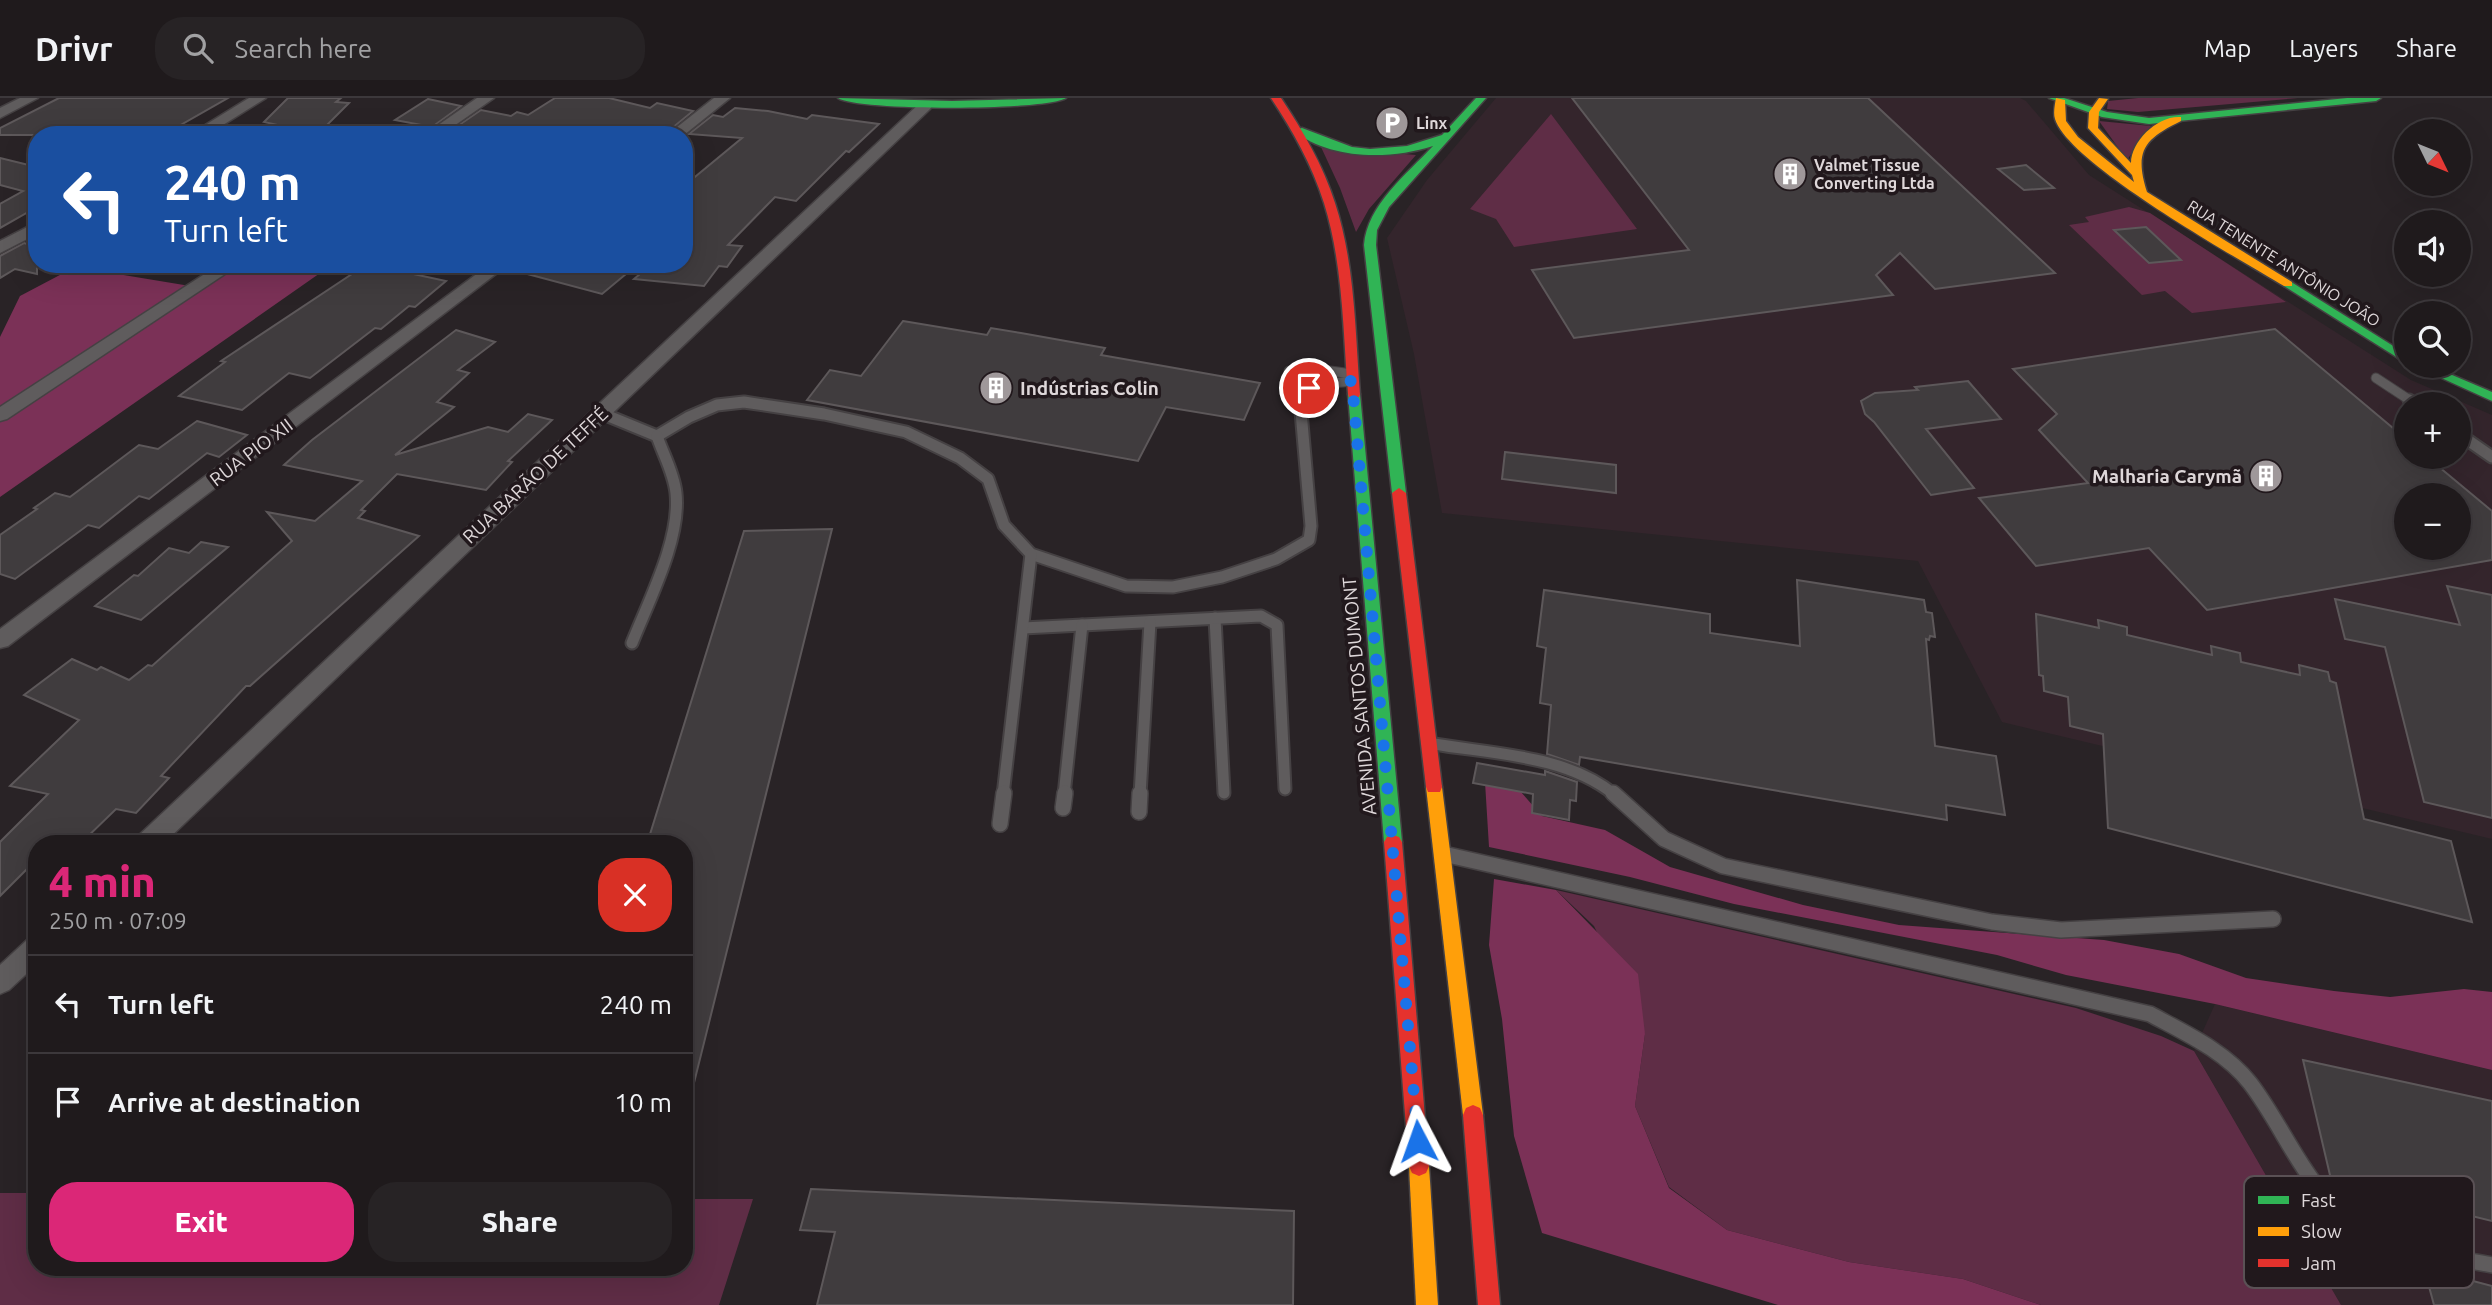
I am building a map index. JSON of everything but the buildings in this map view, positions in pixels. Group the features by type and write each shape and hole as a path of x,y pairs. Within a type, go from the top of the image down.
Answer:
{"main road":[{"path":"843,98 925,106 994,106 1061,98"},
{"path":"1266,98 1302,152 1319,170"},
{"name":"AVENIDA SANTOS DUMONT","path":"1276,98 1298,130 1319,170 1340,235 1416,1115 1427,1305"},
{"path":"1481,98 1377,217 1371,230 1370,245 1444,854 1477,1150 1489,1305"},
{"path":"2058,99 2105,98"},
{"path":"2105,98 2093,111 2091,120 2096,134 2133,172 2143,195"},
{"path":"2058,99 2093,111 2141,120 2178,119 2376,98"},
{"path":"2058,99 2060,119"},
{"name":"RUA TENENTE ANTÔNIO JOÃO","path":"2037,102 2060,119 2083,147 2143,195 2394,352"},
{"path":"2133,172 2134,159 2141,142 2154,129 2178,119"},
{"path":"1298,130 1335,148 1367,154 1415,150 1445,138"},
{"path":"2448,378 2492,397"}],"street":[{"path":"0,114 31,98"},
{"path":"211,126 259,98"},
{"path":"445,126 488,98"},
{"path":"686,126 723,98"},
{"name":"RUA BARÃO DE TEFFÉ","path":"156,835 925,106"},
{"path":"0,248 28,232"},
{"path":"0,415 218,273"},
{"name":"RUA PIO XII","path":"0,640 489,273"},
{"path":"0,982 28,956"}],"lane":[{"path":"1289,371 1323,370 1352,377"},
{"path":"657,436 690,416 717,405 744,402 824,414 906,432 960,458 988,479 1004,524 1031,554 1126,586 1173,587 1222,577 1294,550 1309,540 1311,526 1299,401 1309,388 1324,381 1352,377"},
{"path":"2376,378 2397,392"},
{"path":"601,413 657,436 676,494 669,547 632,643"},
{"path":"2471,442 2492,457"},
{"path":"1000,824 1031,554"},
{"path":"1023,628 1261,616 1277,625 1285,789"},
{"path":"1215,618 1224,793"},
{"path":"1139,813 1150,622"},
{"path":"1063,808 1082,625"},
{"path":"1430,744 1565,768 1595,781 1626,804 1656,833 1686,852 1723,866 1992,922 2061,930 2273,919"},
{"path":"1444,854 2150,1014 2217,1052 2249,1081 2311,1176"},
{"path":"2474,1261 2492,1265"}],"shaded area":[{"path":"1496,98 2020,98 2026,101 2089,175 2394,369 2394,378 2408,378 2439,392 2394,392 2394,469 2471,469 2471,406 2492,415 2492,839 2002,722 1918,561 1442,513 1414,354 1387,238 1427,180"},
{"path":"2138,98 2298,98 2138,112 2107,109 2108,101"},
{"path":"1551,114 1637,229 1514,247 1496,219 1470,209"},
{"path":"2099,121 2151,126 2127,160"},
{"path":"1321,147 1416,155 1369,209 1356,232"},
{"path":"2129,207 2150,213 2286,302 2192,313 2165,291 2142,295 2069,225 2089,222 2085,217"},
{"path":"64,273 111,273 190,286 229,273 320,273 0,497 0,337 20,296"},
{"path":"1485,782 1521,792 1542,816 1605,830 1670,867 1803,905 1899,925 2104,940 2179,954 2246,978 2334,991 2390,997 2464,989 2492,992 2492,1070 2215,1004 2066,975 1997,955 1734,904 1630,877 1489,847"},
{"path":"1494,879 1556,890 1638,974 1645,1034 1635,1106 1669,1188 1727,1230 1849,1262 1963,1279 2041,1305 1778,1305 1542,1233 1514,1136 1502,1019 1489,945"},
{"path":"1556,890 2076,1008 2161,1036 2194,1051 2266,1176 2244,1176 2244,1288 2331,1288 2341,1305 2041,1305 1963,1279 1849,1262 1727,1230 1669,1187 1635,1106 1645,1034 1594,926"},
{"path":"2215,1004 2492,1070 2492,1305 2341,1305 2331,1288 2474,1288 2474,1176 2266,1176 2194,1051"},
{"path":"0,1193 28,1193 28,1276 693,1276 693,1199 753,1199 719,1305 0,1305"}],"traffic: fast":[{"path":"843,98 952,104 1061,98"},
{"path":"1399,493 1370,245 1371,230 1384,206 1481,98"},
{"path":"2054,98 2106,115 2149,121 2376,98"},
{"path":"1298,130 1334,146 1370,152 1407,149 1444,138"},
{"path":"2288,284 2394,351"},
{"path":"2448,378 2492,397"},
{"path":"1354,394 1393,842"}],"traffic: slow":[{"path":"2103,99 2094,112 2093,128 2133,172"},
{"path":"2060,100 2061,121 2098,161 2164,208 2288,284"},
{"path":"2143,195 2136,168 2139,148 2152,132 2177,119"},
{"path":"1434,787 1473,1115"},
{"path":"1419,1166 1427,1305"}],"traffic: jam":[{"path":"1276,98 1310,156 1324,186 1334,218 1346,283 1354,394"},
{"path":"1399,493 1434,787"},
{"path":"1393,842 1419,1166"},
{"path":"1473,1115 1489,1305"}],"place":[{"name":"Linx","path":"1392,123"},
{"name":"Valmet Tissue Converting Ltda","path":"1790,174"},
{"name":"Indústrias Colin","path":"996,388"},
{"name":"Malharia Carymã","path":"2266,476"}],"route":[{"path":"1309,388 1324,381 1352,381 1418,1141"}]}
